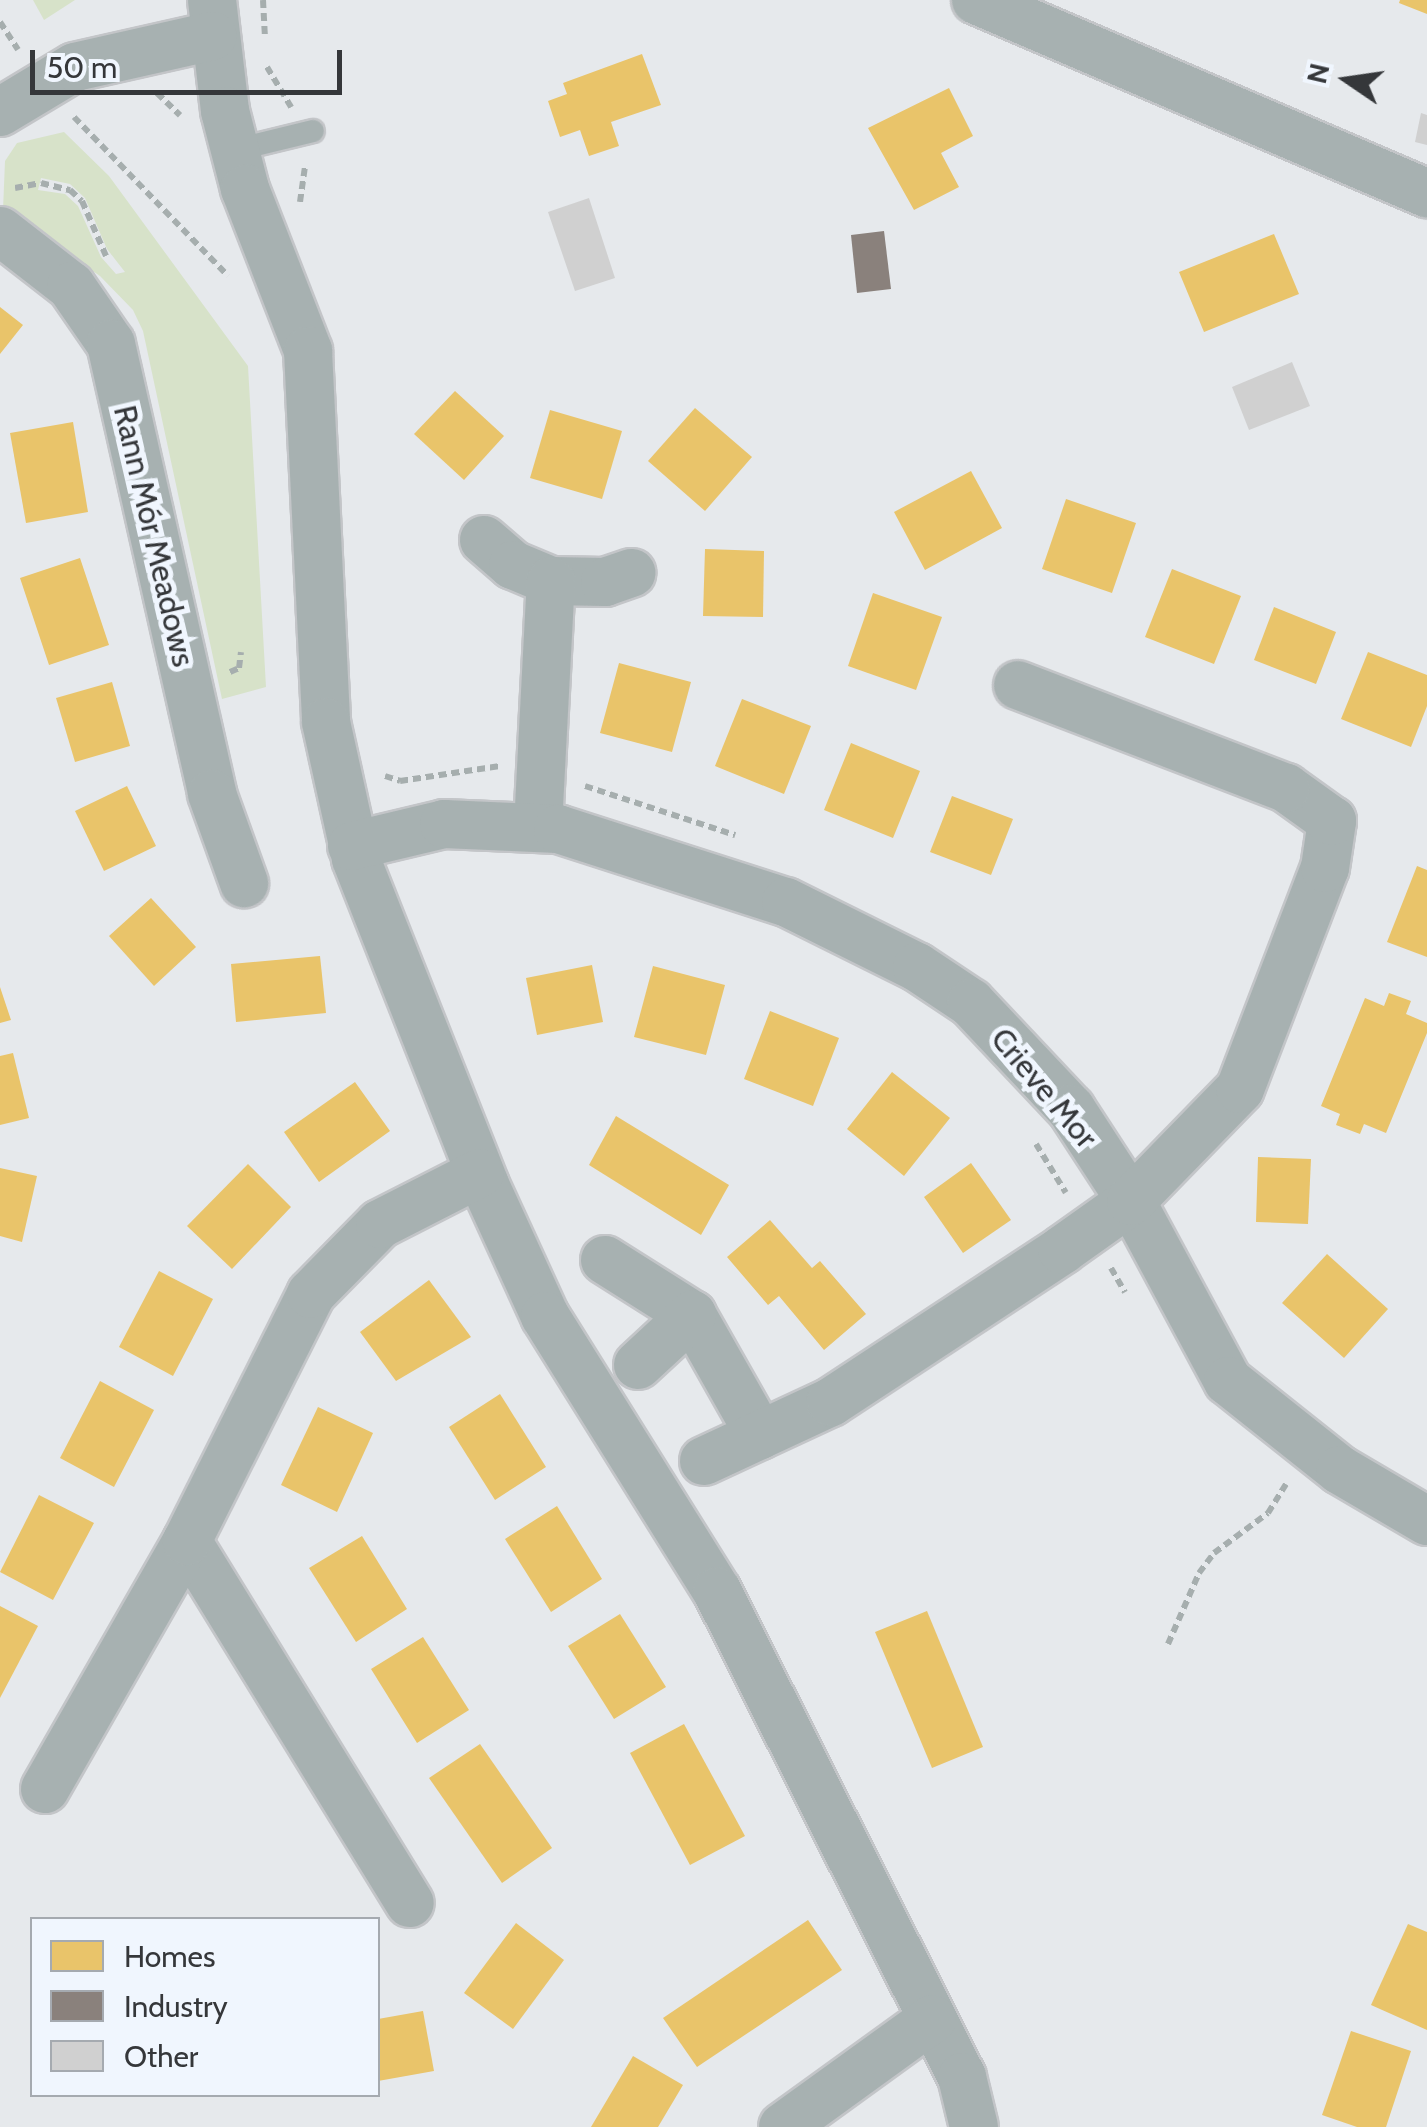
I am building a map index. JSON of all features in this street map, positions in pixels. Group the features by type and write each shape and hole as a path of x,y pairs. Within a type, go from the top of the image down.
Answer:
{"street":[{"path":"976,0 1427,193"},
{"path":"37,88 212,18 235,150 308,351 326,722 352,846 480,1172 545,1316 717,1591 962,2077 974,2127"},
{"name":"Rann Mór Meadows","path":"3,211 71,286 111,344 212,794 244,883"},
{"path":"484,540 512,564 551,581 605,582 631,574"},
{"path":"538,826 551,581"},
{"path":"704,1461 831,1402 1088,1232 1130,1201 1240,1089 1325,868 1332,821 1286,788 1018,684"},
{"name":"Crieve Mor","path":"352,846 444,824 538,826 786,902 917,967 971,1003 1070,1109 1130,1201 1228,1381 1340,1470 1427,1521"},
{"path":"45,1789 188,1541 311,1294 380,1224 480,1172"},
{"path":"605,1260 692,1315 760,1435"},
{"path":"638,1365 692,1315"},
{"path":"188,1541 410,1903"},
{"path":"783,2127 932,2020"}],"lane":[{"path":"235,150 313,132"}],"path":[{"path":"263,0 266,66 277,90 313,132 301,182 307,220"},
{"path":"0,22 48,108 80,120 236,285"},
{"path":"153,90 180,115 184,131"},
{"path":"3,211 42,183 70,190 114,265"},
{"path":"216,243 227,274"},
{"path":"1032,1137 1134,1308"},
{"path":"1274,1471 1301,1496"},
{"path":"1168,1644 1198,1572 1214,1553 1268,1514 1286,1482"}],"green space":[{"path":"33,0 75,0 44,20"},
{"path":"64,132 109,176 248,366 266,687 222,699 143,331 133,310 100,276 3,210 5,161 17,143","holes":["41,178 70,184 85,198 107,249 125,272 116,274 101,257 78,206 65,194 38,190"]}],"building: Homes":[{"path":"1427,0 1427,14 1399,3"},
{"path":"642,54 661,105 611,122 619,146 589,156 580,130 560,137 548,101 567,94 563,83"},
{"path":"949,88 973,136 941,153 959,187 914,210 868,128"},
{"path":"1274,234 1299,294 1204,332 1179,272"},
{"path":"0,307 23,325 0,354"},
{"path":"455,391 504,436 464,480 414,434"},
{"path":"695,408 752,457 705,511 648,461"},
{"path":"550,410 622,431 602,499 530,478"},
{"path":"73,422 88,512 26,523 10,433"},
{"path":"971,471 1002,528 925,570 894,512"},
{"path":"1066,499 1136,523 1112,593 1042,569"},
{"path":"705,549 764,551 763,617 703,616"},
{"path":"80,558 109,645 49,665 20,578"},
{"path":"1172,569 1241,596 1214,664 1145,637"},
{"path":"873,593 942,617 916,690 848,666"},
{"path":"1274,607 1336,632 1316,684 1254,660"},
{"path":"1368,652 1427,675 1427,706 1411,747 1341,719"},
{"path":"619,663 691,682 672,752 600,733"},
{"path":"112,682 130,746 75,762 56,698"},
{"path":"742,699 811,726 784,794 715,766"},
{"path":"851,743 920,771 893,838 824,810"},
{"path":"127,786 156,846 104,871 75,811"},
{"path":"952,796 1013,819 991,875 930,852"},
{"path":"1417,866 1427,870 1427,957 1387,942"},
{"path":"151,898 196,947 154,986 109,936"},
{"path":"320,956 326,1013 236,1022 231,964"},
{"path":"592,965 603,1022 537,1035 526,978"},
{"path":"653,966 725,985 706,1055 634,1037"},
{"path":"0,987 11,1020 0,1023"},
{"path":"1389,993 1411,1001 1406,1014 1427,1023 1427,1033 1386,1133 1364,1124 1360,1134 1336,1125 1340,1114 1321,1106 1365,998 1384,1006"},
{"path":"770,1011 839,1038 813,1106 744,1079"},
{"path":"13,1053 29,1118 0,1125 0,1056"},
{"path":"892,1072 950,1118 904,1176 847,1129"},
{"path":"355,1082 390,1131 319,1182 284,1132"},
{"path":"616,1116 729,1185 701,1235 589,1165"},
{"path":"1258,1157 1311,1159 1308,1224 1256,1222"},
{"path":"971,1163 1011,1220 963,1253 924,1197"},
{"path":"248,1164 291,1207 232,1269 187,1226"},
{"path":"0,1168 37,1176 22,1242 0,1236"},
{"path":"770,1220 812,1268 820,1261 866,1314 824,1350 779,1296 768,1305 727,1257"},
{"path":"1327,1254 1388,1309 1344,1358 1282,1303"},
{"path":"159,1271 213,1299 173,1376 119,1347"},
{"path":"429,1280 471,1337 396,1381 360,1332"},
{"path":"100,1381 154,1410 114,1487 60,1458"},
{"path":"500,1394 546,1467 495,1500 449,1427"},
{"path":"318,1407 373,1433 337,1512 281,1485"},
{"path":"39,1495 94,1523 53,1600 0,1572"},
{"path":"557,1506 602,1579 551,1612 505,1539"},
{"path":"362,1536 407,1609 356,1642 309,1568"},
{"path":"0,1606 38,1626 0,1698"},
{"path":"927,1611 983,1747 932,1768 875,1632"},
{"path":"620,1614 666,1687 614,1719 568,1646"},
{"path":"423,1637 469,1710 417,1743 371,1669"},
{"path":"684,1724 745,1836 690,1865 630,1753"},
{"path":"480,1744 552,1848 502,1883 429,1778"},
{"path":"808,1920 842,1970 697,2067 663,2018"},
{"path":"516,1923 564,1960 513,2029 464,1993"},
{"path":"1408,1924 1427,1932 1427,2030 1371,2005"},
{"path":"423,2011 434,2071 380,2081 380,2019"},
{"path":"1351,2031 1411,2051 1386,2127 1357,2127 1322,2115"},
{"path":"633,2056 683,2085 658,2127 591,2127"}],"building: Industry":[{"path":"884,231 891,289 857,293 851,235"}],"building: Other":[{"path":"1421,113 1427,115 1427,145 1415,142"},
{"path":"589,198 615,278 575,291 548,212"},
{"path":"1292,362 1310,406 1249,430 1232,387"}]}
